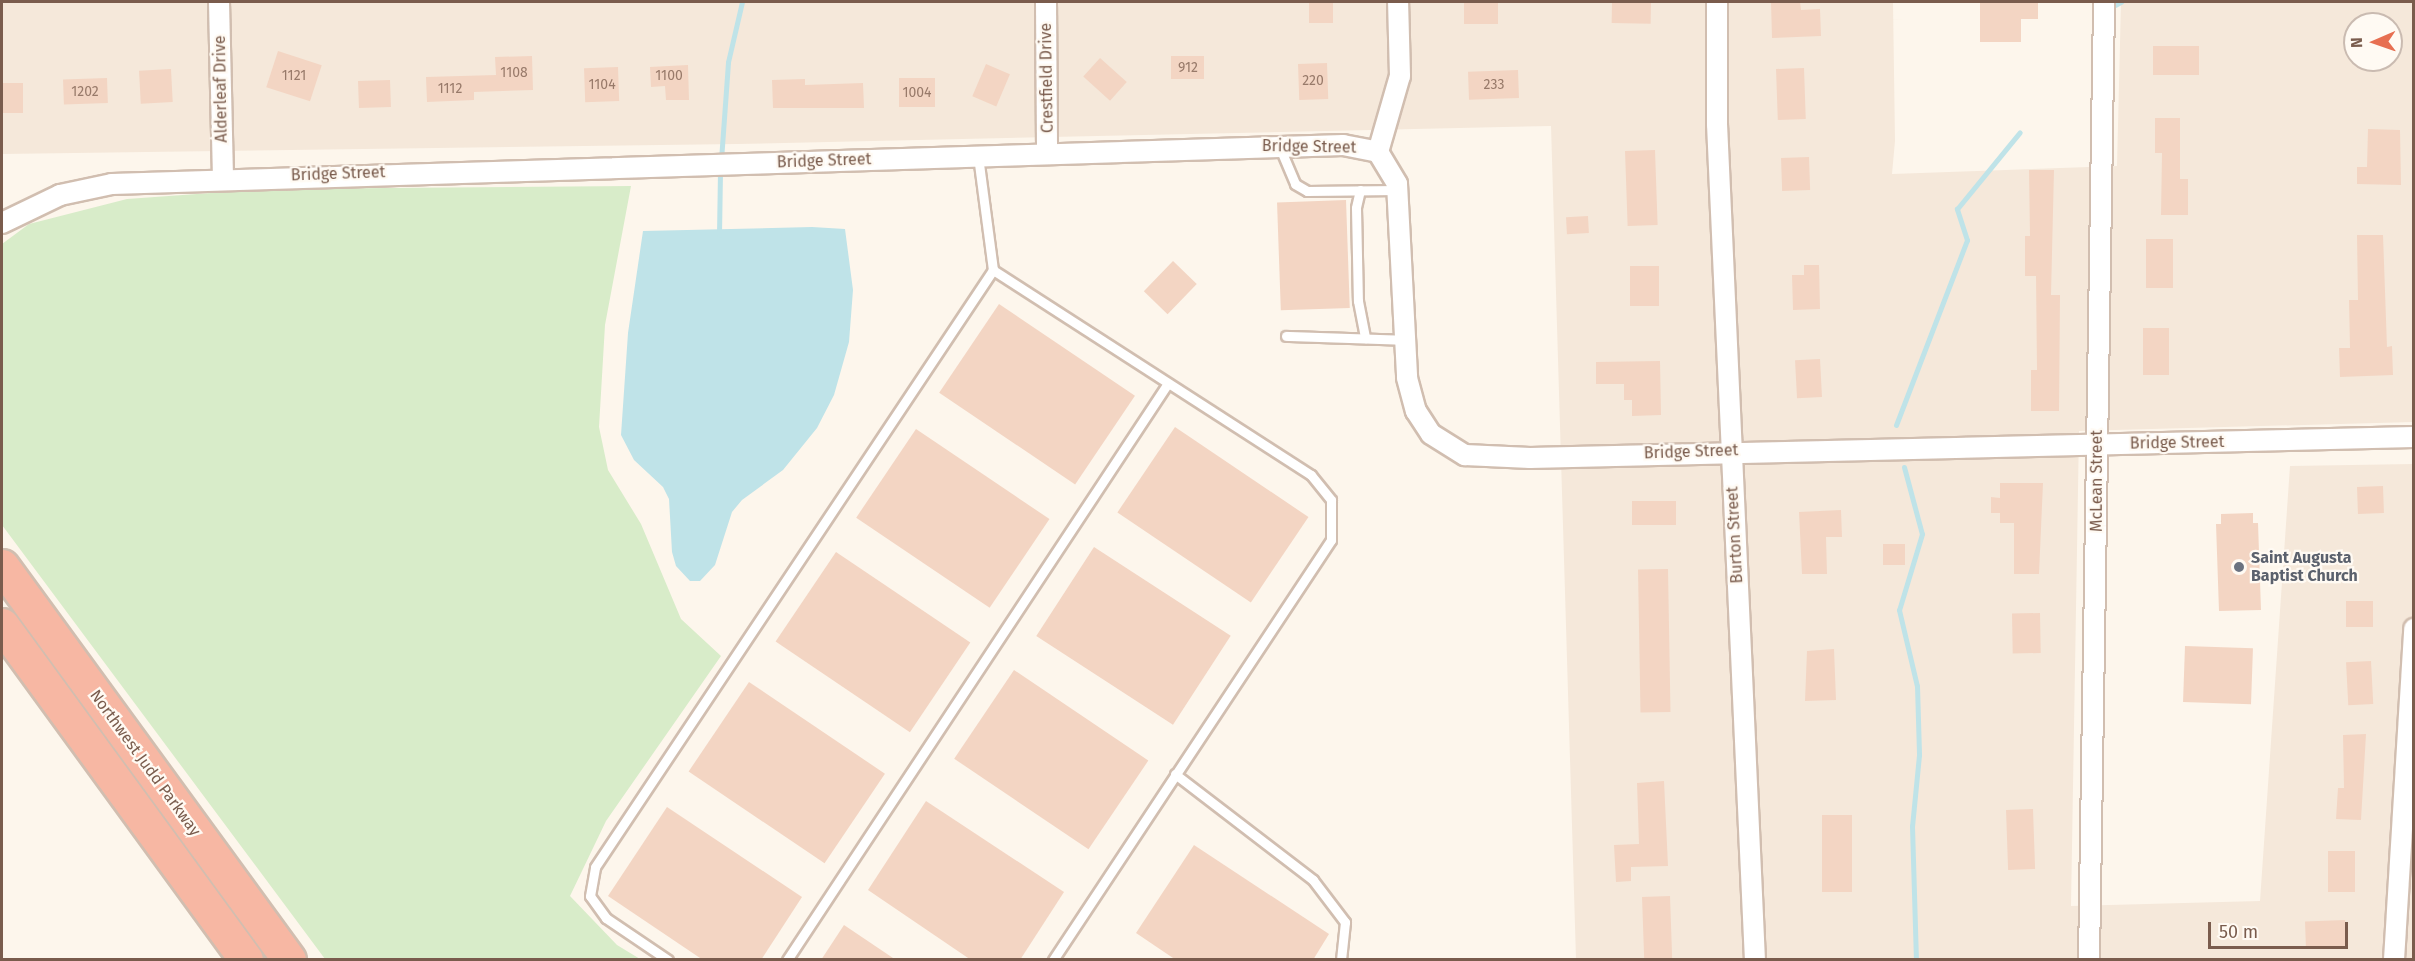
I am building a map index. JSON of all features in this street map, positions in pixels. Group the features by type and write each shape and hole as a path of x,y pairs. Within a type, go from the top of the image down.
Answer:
{"highway":[{"name":"Northwest Judd Parkway","path":"2,566 289,960"},
{"path":"2,625 246,960"}],"street":[{"name":"Alderleaf Drive","path":"219,2 223,177"},
{"name":"Crestfield Drive","path":"1046,2 1047,154"},
{"path":"1378,152 1400,76 1398,2"},
{"name":"Burton Street","path":"1717,2 1717,124 1755,960"},
{"name":"McLean Street","path":"2089,960 2104,2"},
{"name":"Bridge Street","path":"2,223 60,195 112,183 223,177 1343,145 1378,152 1386,161 1398,190 1407,378 1416,411 1431,434 1465,455 1530,458 1731,451 2414,437"},
{"path":"2394,960 2414,629"}],"lane":[{"path":"1279,146 1295,184 1307,191 1398,190"},
{"path":"668,960 606,918 590,896 595,867 993,270 978,156"},
{"path":"1360,190 1356,208 1358,301 1365,338"},
{"path":"993,270 1311,475 1331,500 1330,540 1053,960"},
{"path":"1286,336 1405,340"},
{"path":"787,960 1168,383"},
{"path":"1175,774 1312,880 1344,922 1341,960"}],"shaded area":[{"path":"2,2 1893,2 1895,141 1892,174 2117,166 2121,2 2413,2 2413,422 2079,431 2071,906 2260,901 2290,466 2413,464 2413,959 1576,959 1551,126 737,144 2,154"}],"green space":[{"path":"631,186 605,325 599,427 608,470 641,524 681,619 721,656 606,821 570,896 617,945 640,959 325,959 2,525 2,244 29,224 127,199 266,189"}],"water":[{"path":"812,227 845,229 853,290 849,342 834,395 817,428 783,470 742,500 732,512 715,565 700,581 690,581 676,566 672,552 669,499 663,487 634,460 621,435 628,333 643,231"}],"building":[{"path":"1309,2 1333,2 1333,23 1309,23"},
{"path":"1464,2 1498,2 1498,24 1464,24"},
{"path":"1612,2 1651,3 1651,24 1612,23"},
{"path":"1771,2 1800,2 1801,10 1820,9 1821,36 1772,38"},
{"path":"1980,2 2038,2 2038,19 2021,19 2021,42 1980,42"},
{"path":"2153,46 2199,46 2199,75 2153,75"},
{"path":"278,51 322,65 310,101 266,87"},
{"path":"532,56 533,90 474,92 474,100 427,102 426,77 496,75 495,57"},
{"path":"1171,56 1204,56 1204,79 1171,79"},
{"path":"1100,58 1127,82 1110,101 1083,77"},
{"path":"1327,63 1328,99 1299,100 1298,64"},
{"path":"986,64 1010,74 996,106 972,96"},
{"path":"688,65 689,100 666,100 665,86 651,87 650,67"},
{"path":"618,67 619,101 585,102 584,68"},
{"path":"1804,68 1806,119 1778,120 1776,69"},
{"path":"171,69 173,102 141,104 139,71"},
{"path":"1518,70 1519,98 1469,100 1468,72"},
{"path":"107,78 108,103 64,105 63,80"},
{"path":"899,78 935,78 935,107 899,107"},
{"path":"805,79 805,85 863,83 864,108 773,108 772,80"},
{"path":"390,80 391,107 359,108 358,81"},
{"path":"2,83 23,83 23,113 2,113"},
{"path":"2155,118 2180,118 2180,179 2188,179 2188,215 2161,215 2162,153 2155,153"},
{"path":"2368,129 2400,130 2401,185 2357,184 2357,167 2367,167"},
{"path":"1655,150 1658,225 1628,226 1625,151"},
{"path":"1809,157 1810,190 1782,191 1781,158"},
{"path":"2029,170 2054,170 2051,295 2060,295 2059,411 2031,411 2031,370 2037,370 2036,276 2025,276 2025,236 2030,236"},
{"path":"1346,200 1350,308 1281,310 1277,202"},
{"path":"1588,216 1589,233 1567,234 1566,217"},
{"path":"2357,235 2383,235 2387,347 2392,346 2393,375 2340,377 2339,348 2350,348 2349,300 2358,300"},
{"path":"2146,239 2173,239 2173,288 2146,288"},
{"path":"1173,261 1197,284 1168,314 1144,291"},
{"path":"1804,265 1819,265 1820,309 1793,310 1792,275 1804,275"},
{"path":"1630,266 1659,266 1659,306 1630,306"},
{"path":"999,304 1135,396 1075,484 939,393"},
{"path":"2143,328 2169,328 2169,375 2143,375"},
{"path":"1820,359 1822,397 1797,398 1795,360"},
{"path":"1660,361 1661,415 1632,416 1632,400 1624,400 1624,384 1596,384 1596,362"},
{"path":"1175,427 1308,517 1251,602 1117,512"},
{"path":"916,429 1049,519 990,608 856,518"},
{"path":"2000,483 2043,483 2039,574 2014,574 2014,523 2000,523 2000,513 1991,513 1991,497 2000,498"},
{"path":"2383,486 2384,513 2358,514 2357,487"},
{"path":"1632,501 1676,501 1676,525 1632,525"},
{"path":"1841,510 1842,537 1826,537 1827,574 1802,574 1799,512"},
{"name":"Saint Augusta Baptist Church","path":"2253,513 2253,523 2258,523 2261,610 2219,611 2216,524 2221,524 2221,514"},
{"path":"1883,544 1905,544 1905,565 1883,565"},
{"path":"1094,547 1231,636 1173,725 1036,636"},
{"path":"836,552 970,643 910,732 776,642"},
{"path":"1668,569 1670,712 1641,713 1638,570"},
{"path":"2346,601 2373,601 2373,627 2346,627"},
{"path":"2012,613 2040,613 2041,653 2013,653"},
{"path":"2185,646 2253,648 2251,704 2183,702"},
{"path":"1834,649 1836,700 1805,701 1807,651"},
{"path":"2371,661 2373,704 2348,705 2346,662"},
{"path":"1014,670 1148,761 1088,849 954,759"},
{"path":"749,682 885,774 825,863 689,772"},
{"path":"2366,734 2361,820 2336,819 2338,788 2344,788 2343,735"},
{"path":"1664,781 1668,866 1631,867 1631,881 1616,882 1614,845 1639,844 1637,783"},
{"path":"926,801 1064,892 1020,960 971,960 868,890"},
{"path":"667,807 802,897 761,960 703,960 608,896"},
{"path":"2033,809 2035,869 2008,870 2006,810"},
{"path":"1822,815 1852,815 1852,892 1822,892"},
{"path":"1194,845 1329,934 1313,960 1176,960 1136,933"},
{"path":"2328,851 2355,851 2355,892 2328,892"},
{"path":"1670,896 1672,960 1644,960 1642,897"},
{"path":"2345,920 2346,946 2306,947 2305,921"},
{"path":"844,925 896,960 821,960"}],"waterway":[{"path":"721,160 728,62 742,2"},
{"path":"2115,5 2121,2"},
{"path":"1896,425 1967,240 1957,209 2020,132"},
{"path":"719,235 720,169"},
{"path":"1904,467 1922,534 1899,610 1917,686 1919,755 1912,826 1916,960"}],"place":[{"name":"Saint Augusta Baptist Church","path":"2239,567"}]}
